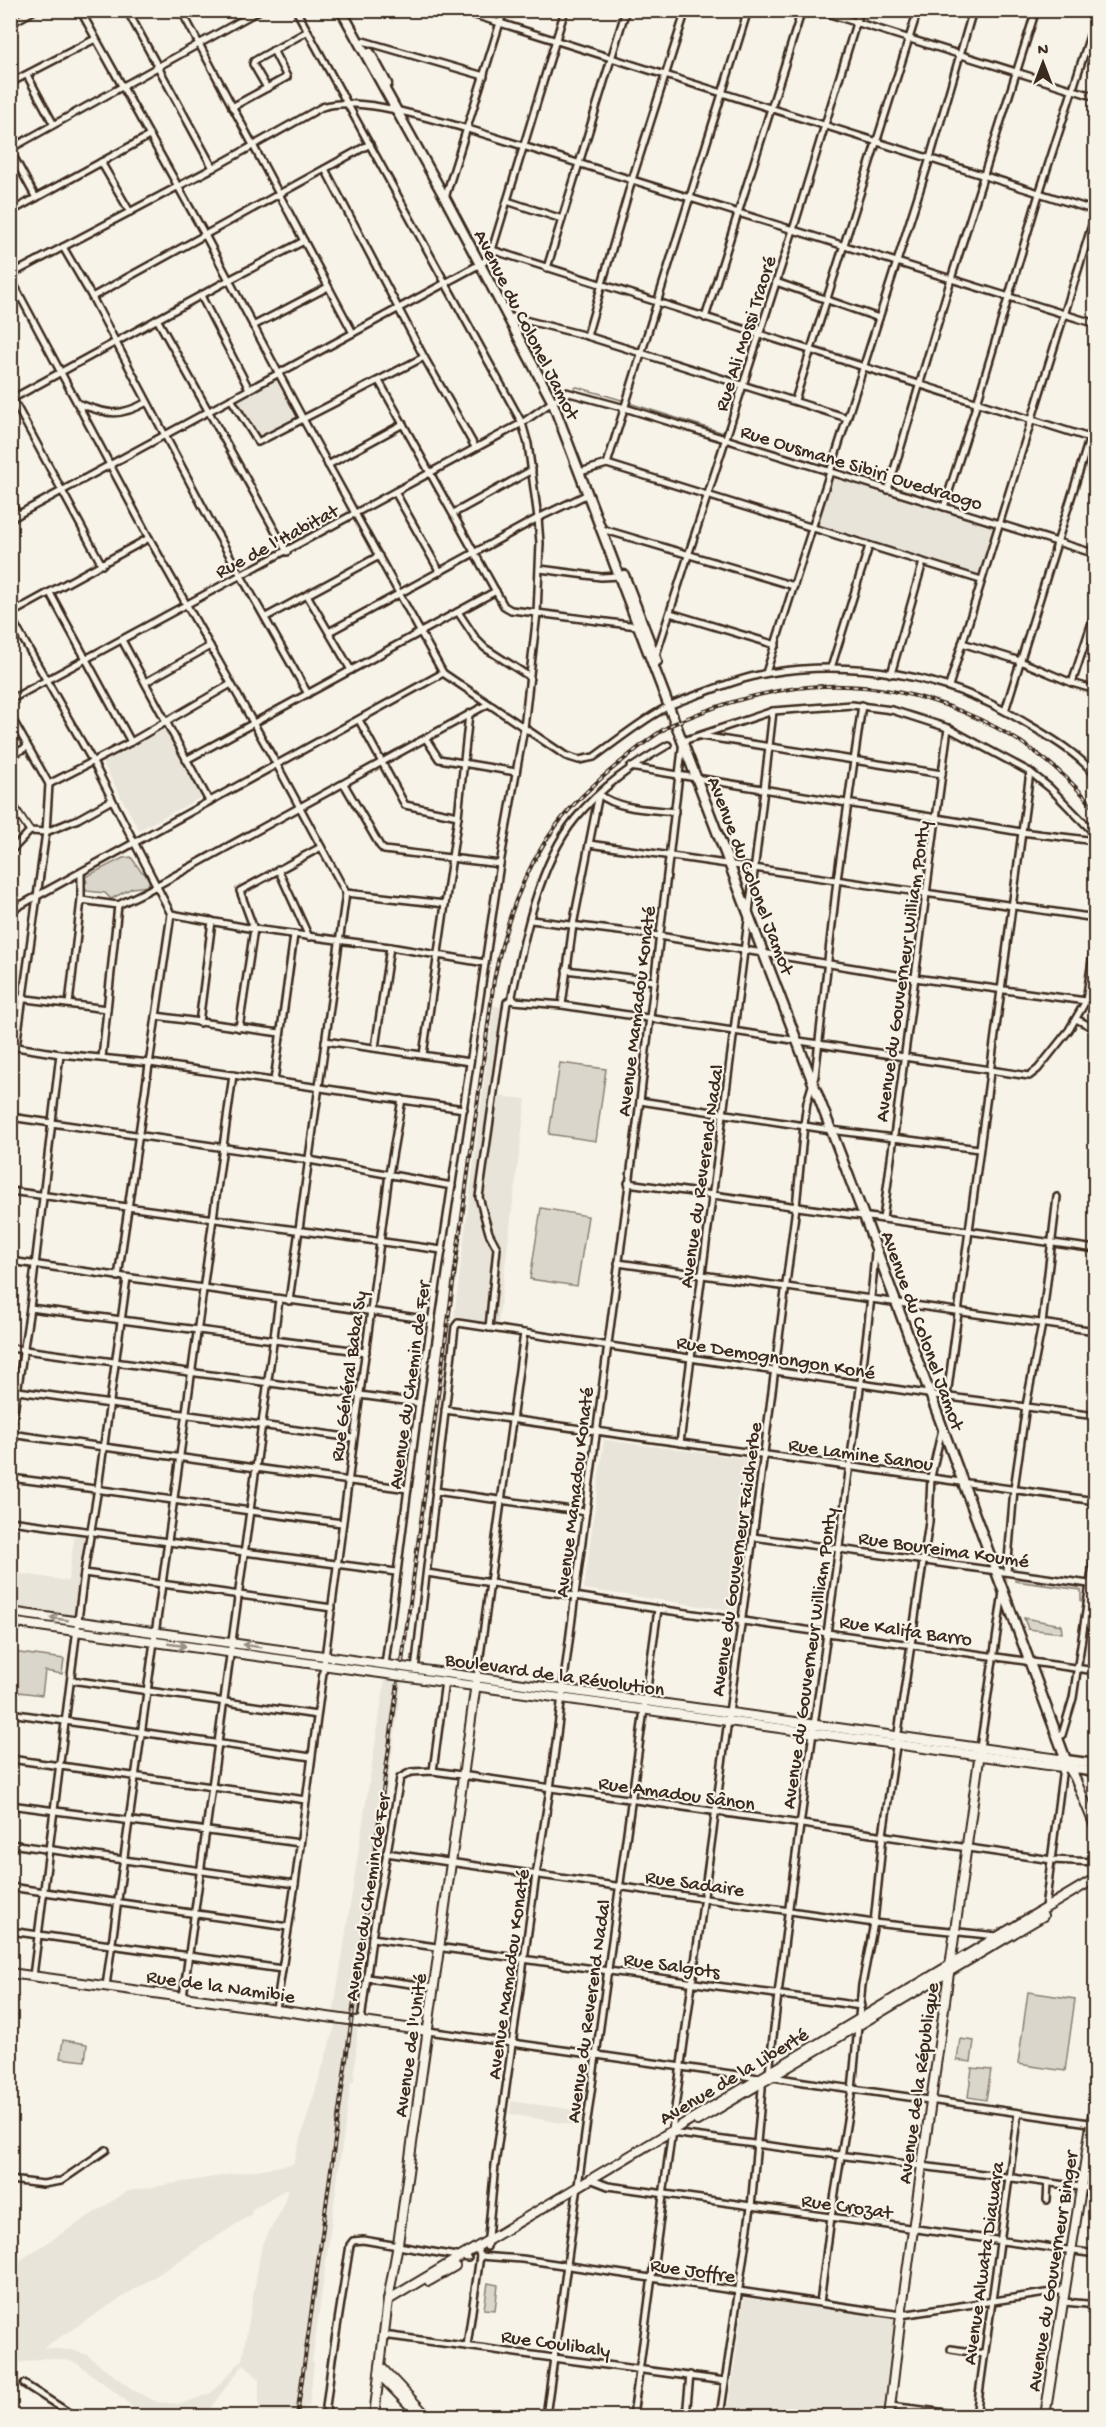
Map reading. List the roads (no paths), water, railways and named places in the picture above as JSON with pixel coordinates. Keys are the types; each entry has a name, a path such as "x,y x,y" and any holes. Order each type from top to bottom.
{"main road":[{"name":"Avenue du Colonel Jamot","path":"341,10 446,195 554,400"},
{"name":"Avenue du Colonel Jamot","path":"347,10 399,111"},
{"name":"Avenue du Colonel Jamot","path":"482,263 513,316 554,400 583,472 1000,1571 1031,1662 1095,1829"},
{"name":"Avenue du Colonel Jamot","path":"583,472 588,494 604,530"},
{"name":"Avenue du Colonel Jamot","path":"622,576 637,626 654,660"},
{"name":"Avenue du Colonel Jamot","path":"866,1216 875,1248 898,1303"},
{"name":"Boulevard de la Révolution","path":"10,1612 78,1622 231,1653 385,1665 476,1682 980,1751 1095,1772"},
{"name":"Boulevard de la Révolution","path":"10,1622 77,1631 232,1643 445,1681 476,1682"},
{"name":"Avenue de l'Unité","path":"374,2416 383,2335 398,2244 476,1682"},
{"name":"Avenue de la République","path":"889,2416 901,2314 980,1751"},
{"name":"Boulevard de la Révolution","path":"1070,1767 1095,1764"},
{"name":"Avenue de la Liberté","path":"950,1969 999,1936 1095,1878"},
{"name":"Avenue de la Liberté","path":"388,2302 1095,1885"},
{"name":"Rue de la Namibie","path":"10,1973 428,2031"},
{"name":"Avenue du Gouverneur Binger","path":"1045,2416 1093,2124 1095,2094"},
{"path":"380,2370 420,2416"},
{"path":"380,2370 428,2416"}],"street":[{"path":"80,10 443,673 566,756 579,760 589,759 671,705 766,673 831,668 891,674 949,686 983,699 1072,753 1095,776"},
{"path":"127,10 213,168"},
{"path":"191,10 182,13 353,333"},
{"path":"36,198 10,150 53,123 260,10"},
{"path":"297,10 522,423 528,444 538,518 540,569 524,728"},
{"path":"459,10 665,77 825,124 1095,212 949,686"},
{"path":"446,195 504,10"},
{"path":"10,519 482,263 492,250 565,10"},
{"path":"547,268 626,10"},
{"path":"587,336 632,180 686,10"},
{"path":"607,464 748,10"},
{"path":"705,318 802,10"},
{"path":"817,10 1095,96"},
{"name":"Rue Ali Mossi Traoré","path":"654,660 793,230 860,10"},
{"path":"795,400 918,10"},
{"path":"766,673 930,158 973,10"},
{"path":"888,490 951,279 1036,10"},
{"path":"10,24 31,12"},
{"path":"944,507 1095,17"},
{"path":"267,88 253,62 308,31"},
{"path":"10,83 95,39"},
{"path":"363,41 484,76"},
{"path":"232,106 287,77 273,51"},
{"path":"27,75 53,123"},
{"path":"289,1301 346,893 278,765 149,538 10,276 322,107 339,103 399,111 468,129 1095,324"},
{"path":"10,212 149,136"},
{"path":"92,297 370,144"},
{"path":"101,162 130,212"},
{"path":"325,169 424,357 475,447"},
{"path":"507,201 562,219"},
{"path":"102,565 11,398 304,241"},
{"path":"63,247 92,297 214,528 243,575 308,694"},
{"path":"492,250 1092,439"},
{"path":"776,282 879,318"},
{"path":"253,326 328,288"},
{"path":"201,296 249,389"},
{"path":"513,316 587,336 847,418"},
{"path":"157,319 287,552"},
{"path":"231,399 255,442 424,357"},
{"path":"379,381 507,608 537,614 637,626"},
{"name":"Rue Ousmane Sibiri Ouedraogo","path":"554,400 566,392 572,392 1095,554"},
{"name":"Rue de l'Habitat","path":"10,700 522,423 554,400"},
{"path":"77,403 114,414 132,411 147,402"},
{"path":"1005,711 1057,542 1092,439 1095,417"},
{"path":"328,465 403,424"},
{"path":"583,472 607,464 981,580"},
{"path":"454,513 532,470"},
{"path":"395,492 440,572"},
{"path":"329,632 538,518 588,494"},
{"path":"10,501 18,515"},
{"path":"604,530 794,586"},
{"path":"118,1277 171,914 132,843 93,762 10,615 149,538"},
{"path":"831,668 869,546"},
{"path":"266,617 379,556"},
{"path":"891,674 923,562"},
{"path":"540,569 601,577 622,576"},
{"path":"186,760 496,591"},
{"path":"50,593 131,742"},
{"path":"307,595 351,670"},
{"path":"1072,683 1095,610"},
{"path":"458,612 476,639 485,648 530,677"},
{"path":"670,613 776,645"},
{"path":"122,640 209,801"},
{"path":"962,643 1020,661 1095,690"},
{"path":"146,682 210,646"},
{"path":"10,911 443,673"},
{"path":"49,784 131,742 231,684"},
{"path":"81,900 118,905 157,886 488,704"},
{"path":"685,740 773,711 861,705 892,710 948,728 1030,772 1050,788 1095,835"},
{"name":"Avenue du Gouverneur Faidherbe","path":"633,2416 742,1621 796,1207 804,1125 818,1044 861,705"},
{"name":"Avenue du Reverend Nadal","path":"680,1443 722,1112 735,1031 773,711"},
{"path":"423,1055 458,816 469,714"},
{"path":"10,715 49,784 38,896 23,998 13,1046 150,1063 464,1108"},
{"path":"358,720 405,805 458,816"},
{"name":"Avenue du Chemin de Fer","path":"385,1665 418,1403 500,864 524,728"},
{"name":"Avenue du Gouverneur William Ponty","path":"883,1219 948,728"},
{"path":"698,736 942,774"},
{"path":"426,739 437,758 516,771"},
{"name":"Avenue Mamadou Konaté","path":"467,2346 550,1789 685,740"},
{"path":"512,999 524,937 554,854 573,821 630,767 668,745"},
{"path":"10,756 27,747"},
{"path":"630,767 1020,832 1095,841"},
{"path":"947,1396 1020,832 1030,772"},
{"path":"344,784 382,849 500,864"},
{"path":"599,794 614,803 675,812"},
{"path":"562,1005 573,925 599,794"},
{"path":"10,852 30,831 46,832 112,800"},
{"path":"11,804 30,831"},
{"path":"589,844 1095,918"},
{"path":"239,1028 254,929 240,891 321,847"},
{"path":"278,869 309,937"},
{"path":"69,1004 81,900 81,873"},
{"path":"346,893 445,904"},
{"path":"102,1058 118,905"},
{"path":"171,914 254,929 390,947 485,963"},
{"path":"531,920 659,936 915,978 1086,1001"},
{"path":"199,1023 212,921"},
{"path":"489,1328 497,1248 489,1233 480,1197 507,1002 512,999 562,1005 1029,1076 1034,1073 1076,1019 1086,1001 1095,933"},
{"path":"274,1081 294,935"},
{"path":"375,1048 390,947"},
{"path":"566,970 654,981"},
{"path":"10,997 107,1009"},
{"path":"156,1016 280,1034"},
{"path":"1076,1019 1095,1029"},
{"path":"325,1041 470,1062"},
{"path":"60,1053 30,1308 11,1435 408,1489"},
{"path":"106,1986 233,1075"},
{"name":"Rue Général Baba Sy","path":"276,2009 295,1884 389,1174 402,1099"},
{"path":"640,1101 979,1149"},
{"path":"10,1117 309,1160 452,1186"},
{"path":"628,1183 1095,1249"},
{"path":"10,1191 442,1250"},
{"path":"1000,1571 1026,1406 1042,1324 1057,1197"},
{"name":"Avenue du Gouverneur William Ponty","path":"771,2075 777,1994 840,1548 872,1299 875,1248"},
{"path":"10,1262 432,1320"},
{"path":"618,1263 1095,1331"},
{"path":"33,1976 84,1573 117,1362 127,1278"},
{"path":"183,1997 279,1300"},
{"path":"30,1308 273,1342 366,1352"},
{"name":"Rue Demognongon Koné","path":"455,1327 460,1323 932,1395 1095,1416"},
{"name":"Avenue du Chemin de Fer","path":"415,1670 455,1327"},
{"path":"476,1682 524,1333"},
{"path":"10,1348 418,1403"},
{"path":"18,1391 110,1406 353,1438"},
{"name":"Rue Lamine Sanou","path":"445,1410 1095,1501"},
{"path":"820,2303 831,2217 852,2090 862,1985 874,1923 883,1836 909,1644 923,1561 932,1477 942,1423"},
{"path":"10,1478 98,1488 250,1512 342,1523"},
{"path":"435,1491 586,1512"},
{"path":"10,1521 92,1530 336,1566 396,1572"},
{"name":"Rue Boureima Koumé","path":"753,1537 1093,1585"},
{"path":"1060,1737 1073,1698 1076,1668 1093,1585 1095,1545"},
{"path":"84,1573 332,1608"},
{"name":"Rue Kalifa Barro","path":"427,1573 658,1609 1095,1671"},
{"path":"980,1751 1004,1588"},
{"name":"Avenue du Reverend Nadal","path":"546,2416 658,1609"},
{"path":"71,1680 317,1715"},
{"path":"433,1771 445,1681"},
{"path":"10,1713 311,1757"},
{"path":"10,1759 306,1800"},
{"path":"1045,1909 1070,1767"},
{"name":"Rue Amadou Sânon","path":"400,1778 411,1772 433,1771 1052,1860 1095,1862"},
{"name":"Avenue du Chemin de Fer","path":"361,2021 372,1938 400,1778"},
{"path":"10,1805 300,1843"},
{"path":"10,1844 295,1884"},
{"name":"Rue Sadaire","path":"386,1853 874,1923 999,1936"},
{"path":"10,1887 288,1927"},
{"path":"10,1931 282,1969"},
{"name":"Rue Salgots","path":"372,1938 861,2006"},
{"path":"367,1978 434,1987"},
{"path":"428,2031 681,2066 760,2081 758,2144 751,2207 720,2416"},
{"path":"771,2075 852,2090 1093,2124"},
{"name":"Avenue Alwata Diawara","path":"973,2416 992,2301 1018,2113"},
{"path":"672,2133 1095,2189"},
{"path":"10,2180 53,2184 106,2150"},
{"name":"Rue Crozat","path":"592,2181 608,2186 751,2207 1095,2254"},
{"path":"1047,2200 1048,2183"},
{"path":"327,2416 332,2359 350,2245 357,2240 398,2244 465,2256"},
{"name":"Rue Joffre","path":"482,2248 522,2259 901,2314 1066,2290"},
{"path":"1064,2302 1087,2304 1095,2308"},
{"name":"Rue Coulibaly","path":"383,2335 553,2356 725,2381"},
{"path":"951,2349 984,2354"},
{"path":"686,2416 690,2375"},
{"path":"24,2384 65,2414 74,2416"},
{"path":"890,2406 973,2416"}],"waterway":[{"path":"756,330 809,345"},
{"path":"740,381 755,334"},
{"path":"813,346 859,360 862,364"},
{"path":"867,370 869,373 915,387"},
{"path":"629,403 724,433 739,386"},
{"path":"574,388 625,401"},
{"path":"920,389 1087,441"}],"railway":[{"path":"402,1662 494,980 509,919 524,880 544,844 563,818 609,772 672,724 752,696 797,688 839,686 881,689 922,698 962,712 1000,730 1035,752 1068,779 1096,810"},
{"path":"297,2416 398,1682"}]}
